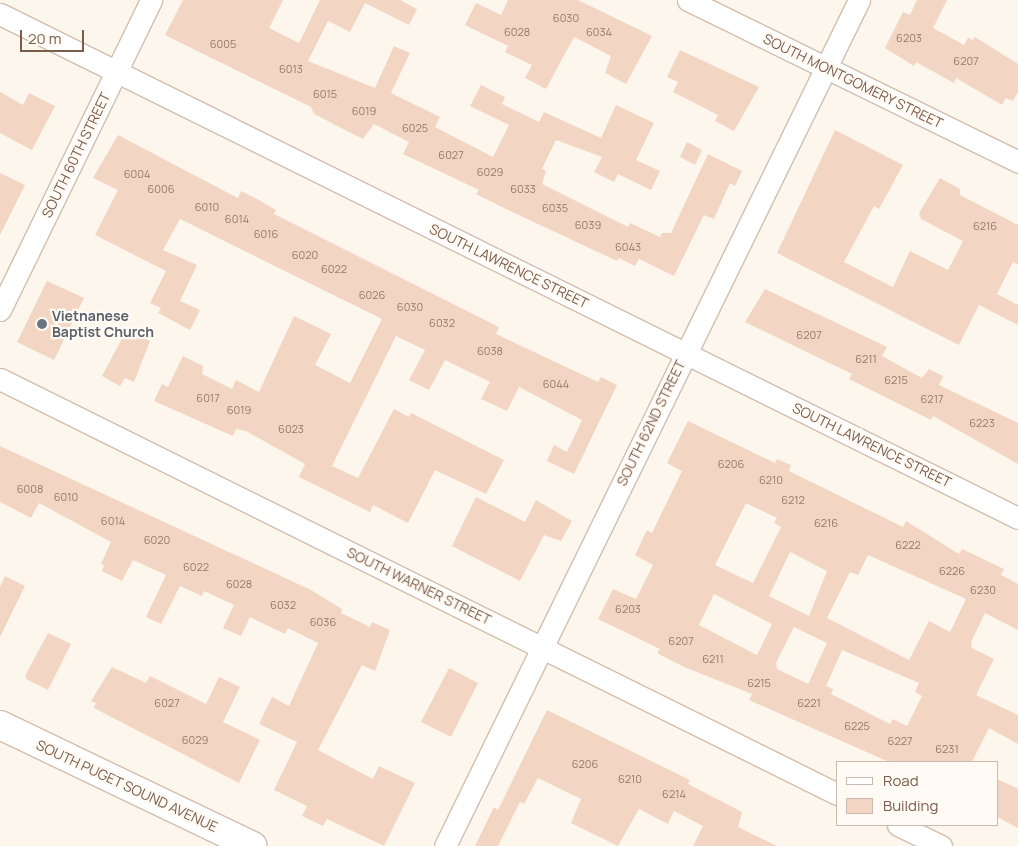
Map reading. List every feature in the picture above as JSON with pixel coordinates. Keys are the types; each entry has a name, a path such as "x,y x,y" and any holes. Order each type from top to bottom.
{"street":[{"name":"SOUTH 60TH STREET","path":"0,310 151,0"},
{"name":"SOUTH MONTGOMERY STREET","path":"688,0 1018,162"},
{"name":"SOUTH 62ND STREET","path":"445,846 859,0"},
{"name":"SOUTH LAWRENCE STREET","path":"0,14 1018,518"},
{"name":"SOUTH WARNER STREET","path":"0,379 542,646 836,793"},
{"name":"SOUTH PUGET SOUND AVENUE","path":"0,725 253,846"},
{"path":"900,826 941,846"}],"building":[{"path":"183,0 283,0 269,28 299,43 320,0 400,0 417,9 409,25 365,3 350,32 328,21 308,61 375,88 394,46 410,53 391,93 440,117 435,127 493,157 509,125 470,106 481,85 505,97 502,104 539,122 544,112 601,138 616,105 654,123 636,160 660,171 651,190 618,174 614,182 594,172 602,157 556,140 542,169 546,171 542,184 628,227 630,223 660,237 662,233 671,233 708,154 742,171 735,186 730,183 714,219 704,215 674,276 639,259 635,266 619,258 617,261 476,194 479,190 403,154 409,142 374,124 363,139 314,114 311,107 165,35"},
{"path":"508,0 578,0 652,36 626,84 605,73 611,56 574,37 546,89 525,78 532,65 505,52 508,46 465,25 476,3 501,15"},
{"path":"917,0 947,0 933,28 964,45 968,38 973,40 975,37 1018,64 1018,92 1013,101 1006,98 1002,105 956,78 954,83 916,62 914,66 885,48 903,12 910,15"},
{"path":"680,50 759,87 734,131 715,121 718,115 673,92 678,82 667,77"},
{"path":"0,92 23,105 29,93 55,106 32,150 0,133"},
{"path":"835,130 903,165 879,209 874,206 844,262 893,287 910,251 948,270 963,241 921,219 919,213 940,178 960,189 960,195 1018,225 1018,265 1013,262 997,294 1018,305 1018,325 979,305 959,345 777,253"},
{"path":"118,135 238,198 241,191 257,199 276,210 274,214 499,327 496,334 598,382 601,377 617,385 574,474 547,461 554,445 567,452 582,420 519,387 507,411 481,399 490,382 445,360 429,390 409,380 425,350 396,336 332,466 358,478 394,409 409,417 411,413 504,460 486,494 435,470 408,523 373,505 370,512 299,477 305,464 246,431 236,429 233,436 154,401 162,384 168,387 183,356 203,366 202,374 232,389 236,380 259,392 294,316 331,334 315,365 350,383 382,319 180,219 163,250 197,265 180,301 200,310 190,330 158,313 161,308 150,303 166,271 95,235 118,190 93,178"},
{"path":"687,142 702,150 695,165 680,157"},
{"path":"0,173 25,185 0,235"},
{"path":"47,281 84,298 54,360 17,342"},
{"path":"765,289 887,347 882,356 922,378 929,369 943,376 939,385 1018,423 1018,464 933,416 931,420 849,379 852,374 745,322"},
{"path":"127,329 150,341 134,382 125,378 120,386 102,376"},
{"path":"688,421 775,463 777,459 791,465 789,471 903,527 906,521 959,554 962,549 1004,569 1001,575 1018,584 1018,630 985,613 971,642 972,648 994,659 976,695 1018,715 1018,744 989,728 972,761 887,761 749,700 752,694 684,667 657,653 660,649 598,619 613,589 636,599 653,565 635,555 647,530 652,533 682,471 667,463","holes":["746,503 777,518 774,523 781,527 753,583 715,565","790,552 827,571 809,616 769,596","868,555 966,599 950,632 929,621 909,660 827,618 850,572 858,575","714,594 772,624 757,655 699,625","794,627 827,643 808,684 777,669 776,663","842,650 919,683 915,692 922,696 907,726 893,719 890,724 831,694 833,689 826,686"]},
{"path":"0,446 311,590 342,609 341,613 370,627 372,622 390,630 375,671 362,665 318,750 373,779 379,766 415,783 384,846 327,819 323,826 302,816 307,806 274,790 297,742 259,724 272,697 289,706 318,643 288,628 285,634 250,617 241,636 223,628 234,605 204,591 202,596 180,586 161,624 146,617 166,575 133,560 122,581 102,571 104,565 101,564 111,542 39,503 31,518 0,502"},
{"path":"476,497 525,522 536,500 572,521 561,541 544,535 520,581 452,546"},
{"path":"5,576 25,586 0,637 0,587"},
{"path":"48,633 71,644 48,690 26,679 26,674"},
{"path":"112,667 146,683 150,676 206,704 219,677 240,687 223,722 260,740 239,783 94,708 96,703 91,701"},
{"path":"449,668 478,683 451,737 421,722"},
{"path":"547,710 690,780 688,784 742,812 738,827 777,846 693,846 703,826 674,811 668,824 639,809 618,846 571,823 581,799 538,778 524,804 520,802 498,846 475,846 494,807 498,810"},
{"path":"998,779 1018,789 1018,828 998,818"}],"place":[{"name":"Vietnanese Baptist Church","path":"42,324"}]}
